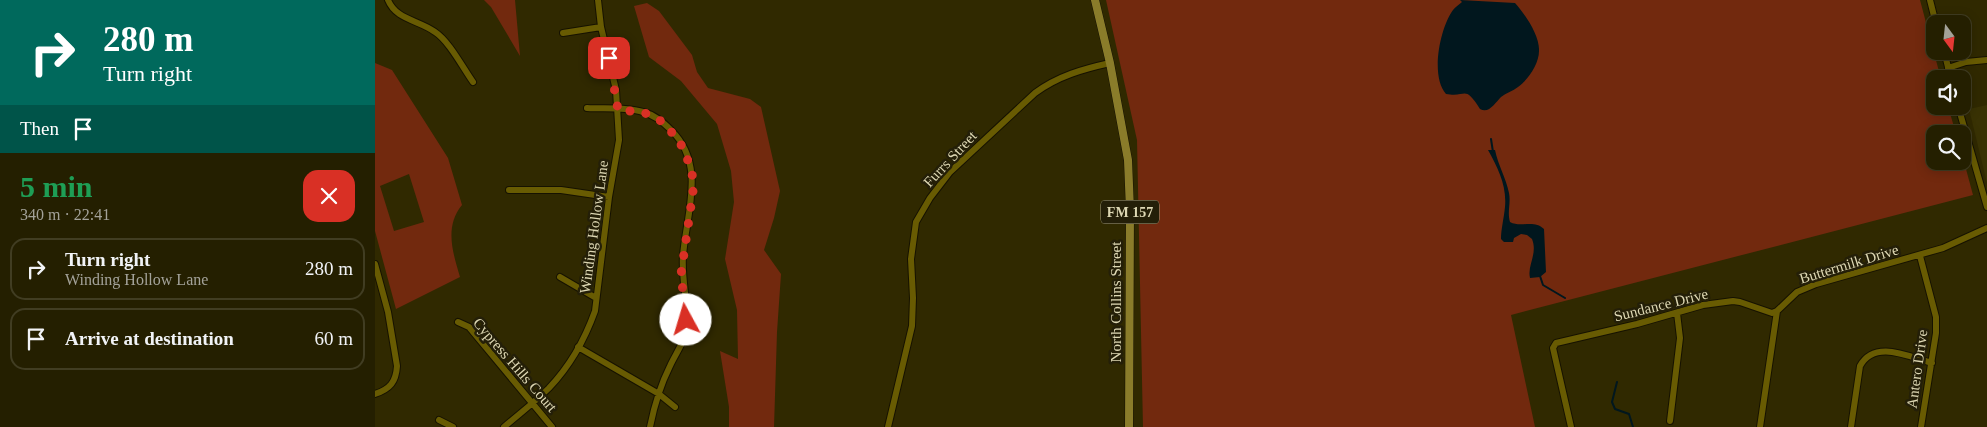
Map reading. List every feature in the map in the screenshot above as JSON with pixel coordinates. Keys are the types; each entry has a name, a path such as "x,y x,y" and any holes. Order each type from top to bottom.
{"main road":[{"name":"North Collins Street","path":"1095,0 1110,63 1128,160 1130,210 1129,427"}],"street":[{"path":"388,0 390,6 400,15 437,33 473,82"},
{"name":"Winding Hollow Lane","path":"505,427 558,378 578,347 595,311 609,197 619,140 618,110 613,74 601,27 598,0"},
{"path":"1930,0 1934,15"},
{"path":"563,34 601,27"},
{"path":"1946,60 1948,68 1966,62 1987,60"},
{"name":"Furrs Street","path":"888,427 912,326 911,259 914,231 924,207 951,172 1035,94 1050,83 1066,75 1110,63"},
{"path":"587,108 643,112 661,121 679,140 692,170 693,192 681,274 686,331 659,394 650,427"},
{"path":"1960,115 1987,208"},
{"path":"509,190 561,190 609,197"},
{"name":"Buttermilk Drive","path":"1777,311 1802,289 1920,256 1987,228"},
{"name":"Antero Drive","path":"1920,256 1936,317 1932,363 1921,427"},
{"path":"375,264 388,312 397,366 397,373 391,386 375,394"},
{"path":"560,277 596,298"},
{"name":"Sundance Drive","path":"1571,427 1553,348 1556,343 1703,305 1733,301 1753,305 1772,313 1777,311"},
{"path":"1760,427 1777,311"},
{"path":"1670,421 1679,347 1677,312"},
{"name":"Cypress Hills Court","path":"458,322 469,327 553,427"},
{"path":"578,347 659,394 675,407"},
{"path":"1851,427 1860,366 1863,359 1872,353 1884,350 1932,363"},
{"path":"439,420 453,427"}],"shaded area":[{"path":"484,0 515,0 520,56 491,7"},
{"path":"1106,0 1920,0 1926,23 1926,60 1936,60 1939,70 1926,70 1926,115 1951,115 1953,125 1926,125 1926,170 1966,170 1973,195 1511,315 1535,427 1143,427 1137,140"},
{"path":"647,3 659,11 692,55 697,72 708,88 750,99 761,107 780,191 764,250 781,274 774,427 729,427 729,407 720,351 738,359 737,310 725,259 734,202 731,171 717,124 681,81 649,57 634,6"},
{"path":"375,63 392,70 448,158 462,205 456,213 452,231 453,249 460,277 396,309 375,231","holes":["409,174 424,222 394,231 380,186"]},
{"path":"1987,105 1987,183 1970,115 1971,109"}],"water":[{"path":"1460,0 1515,3 1531,26 1539,45 1539,56 1529,76 1518,87 1501,97 1492,107 1486,110 1480,109 1468,94 1446,94 1441,86 1438,64 1441,40 1448,18 1462,2"},
{"path":"1488,150 1495,150 1508,187 1510,222 1514,224 1532,224 1544,229 1546,272 1540,277 1530,278 1529,273 1534,250 1532,239 1527,235 1521,234 1514,238 1513,242 1504,242 1501,239 1505,192 1498,170"}],"waterway":[{"path":"1491,139 1493,152"},
{"path":"1540,276 1543,285 1565,298"},
{"path":"1617,382 1612,402 1615,409 1629,414 1633,427"}],"route":[{"path":"609,58 618,110 636,110 653,115 661,121 679,140 692,170 693,192 681,274 686,320"}]}
